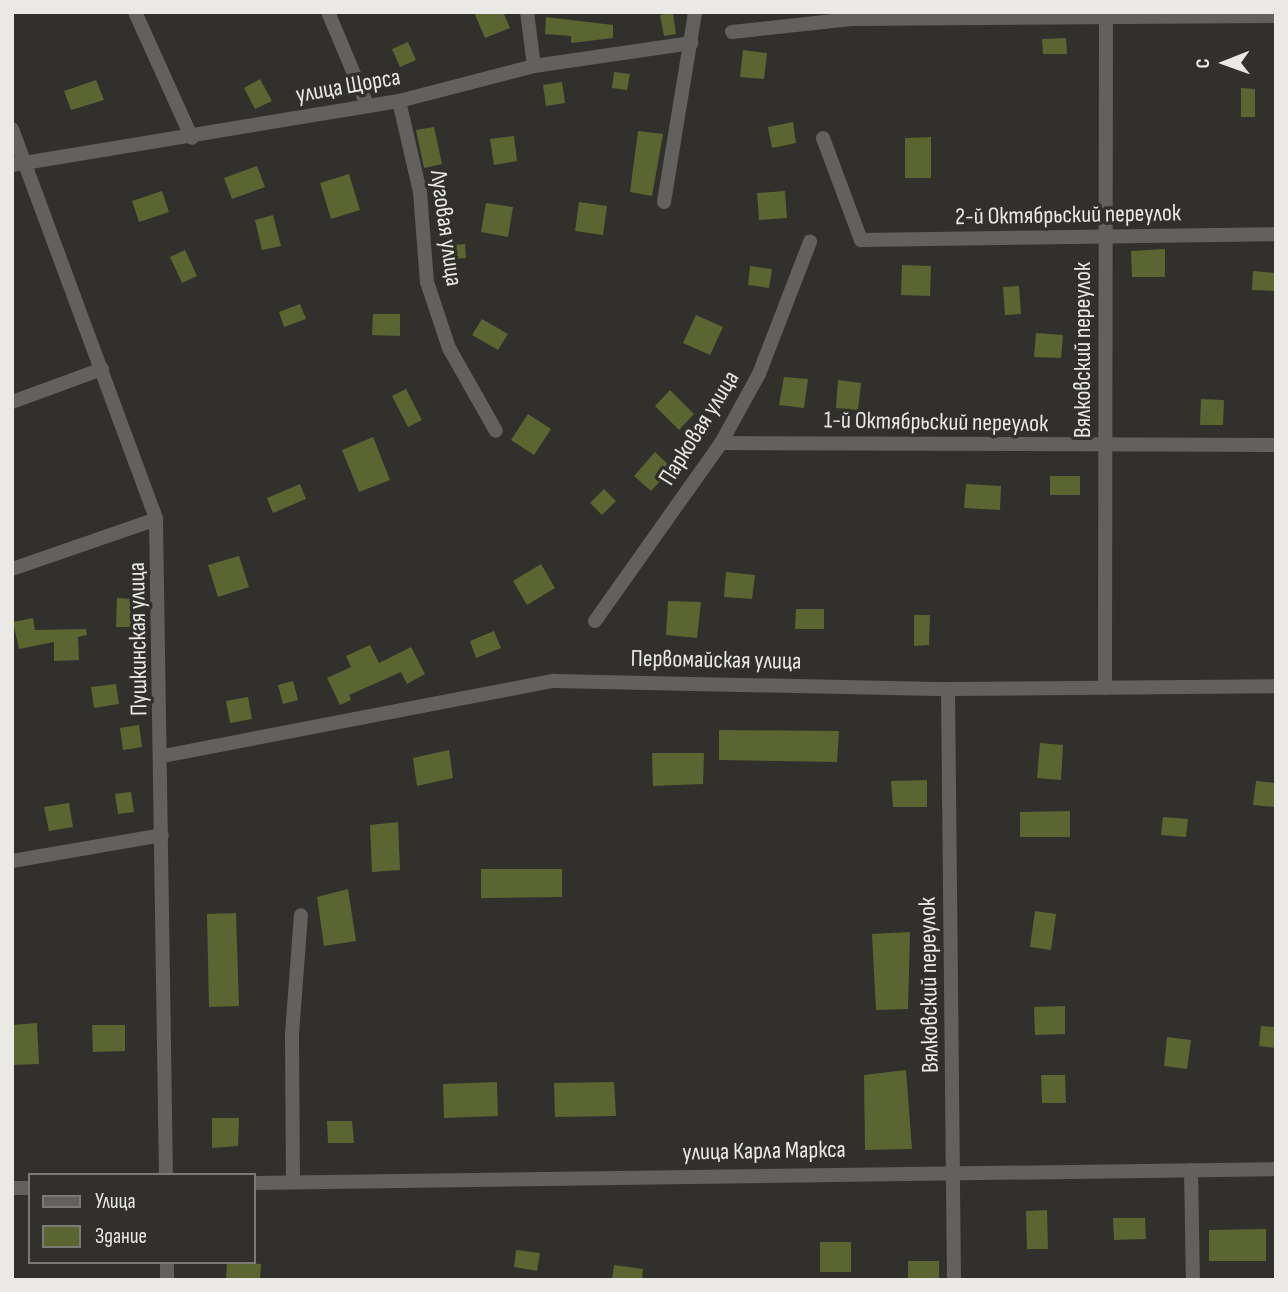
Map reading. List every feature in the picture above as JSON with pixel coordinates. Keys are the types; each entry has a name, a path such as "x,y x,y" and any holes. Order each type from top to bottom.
{"street":[{"path":"135,12 192,138"},
{"path":"328,12 368,105"},
{"path":"527,12 534,65"},
{"path":"664,202 695,12"},
{"path":"732,32 852,15 1276,16"},
{"name":"Вялковский переулок","path":"1105,688 1106,15"},
{"name":"улица Щорса","path":"19,166 400,101 534,65 691,43"},
{"name":"Луговая улица","path":"400,101 420,191 427,282 449,348 496,431"},
{"name":"Пушкинская улица","path":"12,129 19,166 102,369 156,519 163,756 166,1173"},
{"name":"2-й Октябрьский переулок","path":"823,138 861,240 1276,234"},
{"name":"Парковая улица","path":"596,621 721,443 759,374 810,242"},
{"path":"12,402 102,369"},
{"name":"1-й Октябрьский переулок","path":"721,443 1276,446"},
{"path":"12,569 156,519"},
{"name":"Первомайская улица","path":"163,756 554,681 948,689 1276,686"},
{"name":"Вялковский переулок","path":"948,689 954,1280"},
{"path":"12,861 162,835"},
{"path":"293,1182 292,1034 300,915"},
{"name":"улица Карла Маркса","path":"256,1182 954,1171 1276,1169"},
{"path":"1191,1170 1193,1280"}],"building":[{"path":"474,12 503,12 510,28 485,38"},
{"path":"673,13 676,34 664,36 660,15"},
{"path":"546,17 613,25 613,38 571,43 571,36 545,34"},
{"path":"1066,38 1067,54 1043,54 1042,39"},
{"path":"408,42 416,60 400,67 392,49"},
{"path":"743,50 767,53 764,79 740,77"},
{"path":"614,72 630,74 627,90 612,88"},
{"path":"260,79 272,101 255,109 244,88"},
{"path":"96,80 104,100 71,110 64,91"},
{"path":"562,82 565,103 546,106 543,85"},
{"path":"1241,88 1255,89 1255,117 1241,117"},
{"path":"793,122 796,143 772,148 768,127"},
{"path":"434,127 442,164 424,168 416,130"},
{"path":"638,131 663,134 652,196 630,192"},
{"path":"514,136 517,161 494,165 490,139"},
{"path":"931,137 931,178 905,178 905,138"},
{"path":"257,166 265,187 232,199 224,178"},
{"path":"349,174 360,210 331,219 320,183"},
{"path":"162,191 169,212 139,222 132,201"},
{"path":"785,191 787,218 759,220 757,193"},
{"path":"579,202 607,206 603,235 575,231"},
{"path":"486,203 513,207 508,237 481,232"},
{"path":"273,215 281,246 262,250 255,220"},
{"path":"465,244 466,258 441,260 439,246"},
{"path":"1165,249 1165,277 1132,277 1131,251"},
{"path":"185,250 197,276 182,283 170,257"},
{"path":"902,265 931,266 930,296 901,295"},
{"path":"750,266 772,269 769,288 748,285"},
{"path":"1253,271 1276,273 1276,291 1252,290"},
{"path":"1019,286 1021,314 1005,315 1003,287"},
{"path":"300,304 306,319 284,327 279,312"},
{"path":"373,314 400,314 400,336 372,335"},
{"path":"696,315 723,327 710,355 683,343"},
{"path":"482,319 508,334 498,350 472,335"},
{"path":"1036,333 1063,335 1061,358 1034,357"},
{"path":"784,377 808,379 804,408 779,405"},
{"path":"838,380 861,383 858,410 836,408"},
{"path":"406,389 422,420 408,427 392,396"},
{"path":"670,390 694,414 679,430 655,406"},
{"path":"1201,399 1224,400 1223,425 1200,425"},
{"path":"528,414 551,429 534,455 511,440"},
{"path":"373,437 390,480 359,492 342,450"},
{"path":"655,452 672,468 651,491 634,476"},
{"path":"1050,476 1080,476 1080,495 1050,495"},
{"path":"300,484 306,499 273,513 267,498"},
{"path":"966,484 1001,486 1000,510 964,508"},
{"path":"604,489 616,501 602,515 590,503"},
{"path":"239,556 249,587 218,597 208,565"},
{"path":"541,564 555,588 527,605 513,581"},
{"path":"726,572 755,575 752,599 724,597"},
{"path":"117,598 136,599 135,627 116,627"},
{"path":"668,601 701,602 697,638 666,635"},
{"path":"796,609 824,609 824,629 795,629"},
{"path":"914,615 930,615 929,645 914,646"},
{"path":"33,618 35,630 86,629 87,635 78,637 79,660 54,661 54,642 19,649 13,622"},
{"path":"494,631 501,648 476,658 470,641"},
{"path":"370,645 379,663 411,647 425,674 407,684 401,672 349,695 351,700 340,705 327,678 351,667 346,656"},
{"path":"293,681 298,700 283,704 278,685"},
{"path":"116,684 119,704 94,708 91,687"},
{"path":"248,697 252,719 230,723 226,701"},
{"path":"139,725 142,747 123,750 120,728"},
{"path":"719,730 839,731 837,762 719,760"},
{"path":"1040,743 1063,745 1061,780 1037,778"},
{"path":"449,750 453,778 417,786 413,758"},
{"path":"652,753 704,753 703,784 653,786"},
{"path":"927,780 927,807 893,807 891,781"},
{"path":"1256,781 1276,783 1276,807 1253,805"},
{"path":"131,792 134,812 118,814 115,794"},
{"path":"69,803 73,827 49,831 44,807"},
{"path":"1070,811 1070,837 1020,837 1020,812"},
{"path":"1163,817 1188,819 1186,837 1161,835"},
{"path":"398,822 400,870 372,872 370,825"},
{"path":"481,869 562,869 562,897 481,898"},
{"path":"348,889 356,941 324,946 317,897"},
{"path":"1035,911 1056,914 1051,950 1030,947"},
{"path":"236,913 239,1006 209,1007 207,914"},
{"path":"910,932 908,1009 876,1010 872,934"},
{"path":"1065,1006 1065,1034 1035,1035 1034,1007"},
{"path":"37,1023 39,1064 12,1065 12,1025"},
{"path":"92,1025 125,1025 125,1051 93,1052"},
{"path":"1261,1026 1276,1027 1276,1048 1259,1046"},
{"path":"1167,1037 1191,1040 1187,1069 1164,1066"},
{"path":"906,1070 912,1149 865,1150 864,1075"},
{"path":"1041,1075 1065,1075 1066,1103 1042,1103"},
{"path":"497,1082 498,1116 444,1118 443,1084"},
{"path":"614,1082 616,1116 555,1117 554,1083"},
{"path":"212,1118 239,1118 238,1146 212,1148"},
{"path":"327,1121 352,1121 354,1143 328,1143"},
{"path":"1047,1210 1048,1249 1027,1249 1026,1211"},
{"path":"1113,1218 1145,1218 1146,1239 1114,1240"},
{"path":"1266,1229 1266,1261 1209,1261 1209,1230"},
{"path":"820,1242 851,1242 851,1272 820,1272"},
{"path":"516,1250 540,1253 537,1271 514,1267"},
{"path":"908,1261 939,1261 939,1280 908,1280"},
{"path":"227,1264 261,1264 260,1280 226,1280"},
{"path":"614,1265 643,1269 642,1280 612,1280"}]}
